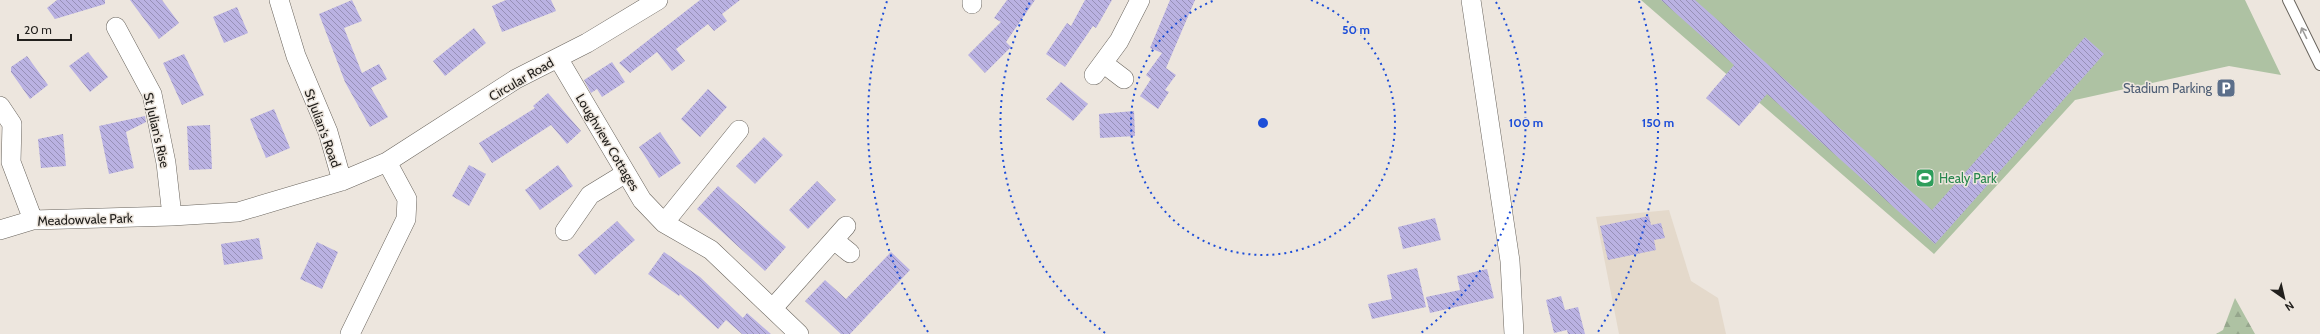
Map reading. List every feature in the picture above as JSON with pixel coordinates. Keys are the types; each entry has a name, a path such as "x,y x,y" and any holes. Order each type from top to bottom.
{"street":[{"name":"St Julian's Road","path":"172,216 238,212 342,181 328,132 296,56 279,0"},
{"name":"Circular Road","path":"342,181 387,162 516,79 587,43 658,0"},
{"path":"1124,79 1098,69 1119,41 1140,0"},
{"path":"1471,0 1510,261 1514,334"},
{"name":"St Julian's Rise","path":"116,28 152,94 166,163 172,216"},
{"name":"Loughview Cottages","path":"558,58 642,200 664,223 711,250 799,334"},
{"path":"0,106 12,124 12,162 33,220"},
{"path":"664,223 740,130"},
{"path":"350,334 406,219 407,199 387,162"},
{"path":"565,231 590,195 626,173"},
{"name":"Meadowvale Park","path":"0,230 33,220 172,216"},
{"path":"772,308 840,233 850,253"}],"lane":[{"path":"2288,0 2320,65"}],"shaded area":[{"path":"1669,210 1691,281 1718,298 1726,334 1619,334 1596,217"}],"green space":[{"name":"Healy Park","path":"1641,0 2245,0 2281,75 2229,66 2075,100 1934,254"},
{"path":"2235,298 2255,334 2216,334 2223,330"}],"building":[{"path":"57,0 105,0 105,4 55,19 47,8"},
{"path":"130,0 162,0 179,23 159,39"},
{"path":"352,0 362,21 344,28 362,73 379,64 387,79 371,88 388,117 370,127 345,82 319,14"},
{"path":"506,0 551,0 556,11 502,32 492,6"},
{"path":"700,0 740,0 722,14 727,21 714,31 708,24 676,49 685,61 672,71 657,52 630,73 619,63"},
{"path":"1007,0 1035,0 1006,42 1011,47 985,73 968,55 1001,22 994,18"},
{"path":"1085,0 1112,0 1096,28 1093,26 1065,67 1046,54 1067,23 1071,26"},
{"path":"1170,0 1195,0 1166,68 1176,75 1165,90 1169,92 1158,109 1140,96 1151,79 1146,75 1162,53 1150,48"},
{"path":"1661,0 1695,0 1932,210 2085,37 2104,54 1935,244 1767,94 1739,126 1706,98 1734,65"},
{"path":"237,7 248,33 224,43 213,17"},
{"path":"474,28 486,43 445,76 433,61"},
{"path":"88,52 108,77 90,92 69,66"},
{"path":"184,54 204,95 182,105 163,63"},
{"path":"27,56 48,85 30,99 11,72 11,67"},
{"path":"612,62 625,82 602,97 597,89 591,93 584,80"},
{"path":"1061,82 1088,104 1073,121 1046,99"},
{"path":"708,89 727,107 700,137 681,119"},
{"path":"548,93 581,131 567,144 551,125 492,163 479,143 535,108 533,106"},
{"path":"274,109 290,148 266,158 250,119"},
{"path":"1134,111 1135,136 1100,138 1099,114"},
{"path":"145,116 146,122 126,132 134,168 109,174 99,126"},
{"path":"210,125 212,169 189,170 187,126"},
{"path":"660,132 681,163 659,178 639,147"},
{"path":"63,134 66,166 41,168 38,139"},
{"path":"764,137 783,155 755,184 736,166"},
{"path":"469,165 486,174 469,206 452,196"},
{"path":"558,165 573,186 540,210 525,190"},
{"path":"817,181 836,200 808,229 789,210"},
{"path":"718,186 786,247 765,271 697,209"},
{"path":"1649,216 1651,225 1661,223 1665,238 1654,240 1656,250 1608,260 1600,226"},
{"path":"1435,218 1441,240 1403,249 1398,227"},
{"path":"617,221 635,240 595,275 578,255"},
{"path":"259,238 263,259 224,265 221,244"},
{"path":"317,242 338,252 322,289 300,279"},
{"path":"664,252 700,277 743,318 747,313 771,334 742,334 726,320 718,329 680,294 679,296 648,274"},
{"path":"891,252 910,270 850,334 841,334 805,301 825,280 846,299"},
{"path":"1417,268 1426,307 1372,319 1368,304 1392,299 1387,275"},
{"path":"1487,269 1494,298 1430,313 1426,297 1460,290 1457,276"},
{"path":"1561,296 1565,310 1578,307 1585,334 1568,334 1567,330 1554,333 1546,300"}],"place":[{"name":"Stadium Parking","path":"2226,88"},
{"name":"Healy Park","path":"1925,178"}]}
